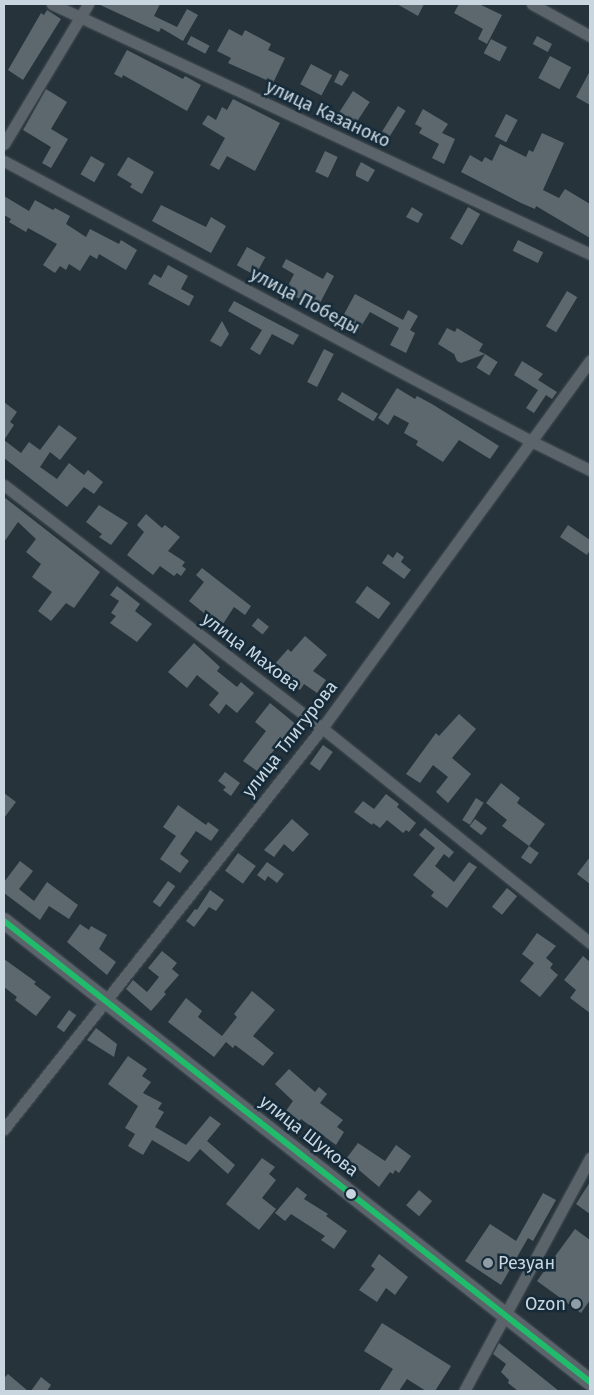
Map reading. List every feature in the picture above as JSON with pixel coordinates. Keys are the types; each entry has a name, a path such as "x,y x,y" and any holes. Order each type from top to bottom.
{"main road":[{"name":"улица Шукова","path":"4,922 590,1382"}],"street":[{"name":"улица Казаноко","path":"52,4 590,254"},
{"path":"4,144 88,4"},
{"path":"532,4 590,36"},
{"name":"улица Победы","path":"4,161 531,441 590,470"},
{"name":"улица Тлигурова","path":"4,1129 322,728 590,360"},
{"name":"улица Махова","path":"4,486 322,728 590,943"},
{"path":"464,1391 590,1158"}],"building":[{"path":"98,4 160,4 154,16 177,27 187,9 198,15 183,41 161,28 159,32"},
{"path":"397,4 424,4 418,16"},
{"path":"459,4 479,4 502,15 487,44 478,39 483,29 454,13"},
{"path":"47,10 61,19 23,80 8,70 41,13 44,15"},
{"path":"229,29 242,36 245,30 271,44 268,50 285,58 273,83 228,63 231,58 217,51"},
{"path":"191,36 210,46 205,54 187,44"},
{"path":"537,36 552,44 548,52 533,44"},
{"path":"491,39 507,47 500,61 484,53"},
{"path":"127,50 183,79 185,76 201,85 187,111 123,75 122,78 114,74"},
{"path":"550,56 571,67 559,89 538,78"},
{"path":"311,64 332,75 321,96 300,84"},
{"path":"340,70 349,75 342,86 334,82"},
{"path":"590,71 590,105 576,97"},
{"path":"46,89 67,102 51,129 68,139 51,168 42,163 51,147 23,130"},
{"path":"353,91 370,102 356,123 339,112"},
{"path":"233,99 280,123 255,171 227,156 219,170 210,165 225,138 202,124 208,115 216,120 222,107 227,110"},
{"path":"398,106 406,111 388,139 381,134"},
{"path":"423,109 448,124 442,133 455,139 444,164 432,158 439,144 419,133 422,128 415,124"},
{"path":"506,114 518,120 506,142 495,136"},
{"path":"542,133 564,143 543,190 559,198 565,189 590,204 590,238 536,206 535,209 521,203 461,172 470,155 482,162 485,157 492,161 500,144 526,157 529,150 533,152"},
{"path":"325,151 338,157 328,178 315,172"},
{"path":"91,156 105,164 94,182 80,174"},
{"path":"128,157 154,172 142,194 130,187 132,184 117,175"},
{"path":"361,162 375,170 368,182 356,176"},
{"path":"4,196 29,211 35,200 53,210 55,208 70,216 66,224 86,237 90,229 119,244 121,240 137,250 126,270 99,254 97,259 90,255 80,271 69,264 66,270 60,266 55,273 43,265 57,244 28,228 26,232 9,222 11,219 4,215"},
{"path":"161,205 206,227 211,217 226,226 211,253 152,221"},
{"path":"412,207 423,214 418,223 406,217"},
{"path":"468,207 480,214 462,245 450,238"},
{"path":"518,240 543,252 538,263 513,251"},
{"path":"247,247 265,257 255,276 237,265"},
{"path":"286,259 323,279 327,272 334,276 318,307 285,292 294,274 282,267"},
{"path":"168,265 188,276 181,289 194,296 189,306 148,284 154,274 161,278"},
{"path":"567,291 577,297 556,332 546,326"},
{"path":"355,294 403,320 408,310 418,316 410,330 415,333 406,353 390,345 399,328 370,312 359,330 349,324 351,320 343,316"},
{"path":"234,301 299,335 293,345 272,334 260,355 250,349 262,330 228,311"},
{"path":"222,321 229,334 221,347 210,341"},
{"path":"447,328 455,332 457,328 483,344 479,351 485,354 461,363 457,361 454,354 438,344"},
{"path":"324,349 334,354 317,387 307,382"},
{"path":"485,354 498,362 489,376 477,368"},
{"path":"522,361 543,374 538,380 557,392 552,399 546,395 534,413 526,408 538,390 514,375"},
{"path":"397,388 415,399 417,396 432,404 499,446 490,459 459,440 443,462 416,445 418,441 404,433 409,423 394,415 388,425 378,418"},
{"path":"342,392 378,414 373,421 337,400"},
{"path":"4,402 17,412 10,422 14,425 4,440"},
{"path":"59,425 77,438 60,460 50,452 40,467 57,479 69,463 84,475 88,470 103,482 94,494 84,487 67,507 4,458 4,440 21,453 29,442 40,450"},
{"path":"4,497 100,572 74,608 66,603 51,621 38,611 52,592 32,577 41,564 26,552 36,539 18,522 4,542"},
{"path":"99,505 128,523 111,545 99,537 102,534 86,522"},
{"path":"146,514 162,528 165,525 180,537 168,551 185,562 182,566 186,569 181,576 177,573 174,576 160,566 153,575 127,555 144,532 137,525"},
{"path":"568,525 590,540 590,550 587,555 560,537"},
{"path":"397,552 404,557 401,562 411,570 404,579 382,563 388,554 393,558"},
{"path":"202,568 251,606 245,615 234,607 221,627 189,601 204,582 196,575"},
{"path":"117,586 140,604 135,611 152,624 137,642 110,623 116,616 111,613 119,601 110,595"},
{"path":"367,586 390,603 379,619 355,602"},
{"path":"258,618 269,627 263,635 252,626"},
{"path":"305,636 327,655 313,671 326,680 317,693 304,684 300,690 273,666 288,649 291,652"},
{"path":"194,643 220,667 217,671 237,687 241,682 254,693 237,713 226,704 219,714 209,705 219,693 197,675 187,688 168,672"},
{"path":"270,703 298,726 291,734 289,732 257,771 243,761 266,731 255,722"},
{"path":"459,714 476,729 452,758 471,774 448,803 436,792 448,777 433,765 420,783 406,774 436,733 439,736"},
{"path":"323,745 333,752 320,771 310,764"},
{"path":"225,772 240,783 231,796 223,790 226,787 218,781"},
{"path":"501,783 520,798 517,803 545,824 529,846 502,826 507,820 486,803"},
{"path":"4,793 16,802 4,818"},
{"path":"386,794 399,804 397,807 416,823 409,832 406,830 403,833 387,820 380,828 373,823 372,825 354,812 363,801 374,809"},
{"path":"476,798 484,803 470,825 462,820"},
{"path":"178,805 206,825 208,822 219,830 211,841 196,831 180,854 189,861 180,873 160,859 176,836 163,827"},
{"path":"292,819 309,834 293,852 284,844 274,857 264,850"},
{"path":"475,819 487,828 482,835 470,826"},
{"path":"425,828 454,852 449,858 444,854 435,866 454,882 469,862 477,867 447,908 431,896 434,892 413,875 435,848 419,835"},
{"path":"529,846 539,853 531,864 521,857"},
{"path":"238,853 256,866 243,884 225,871"},
{"path":"590,857 590,884 577,874"},
{"path":"20,861 33,871 19,889 34,901 47,882 78,905 69,919 49,906 40,920 4,893 4,882"},
{"path":"267,862 284,874 277,883 268,876 265,881 257,875"},
{"path":"168,881 175,886 160,907 153,902"},
{"path":"507,888 517,896 502,915 492,907"},
{"path":"210,890 224,900 216,911 209,907 194,927 186,921 195,909 197,910"},
{"path":"80,924 89,930 91,926 107,935 99,949 116,962 107,975 67,942"},
{"path":"537,933 556,946 546,958 553,964 550,968 558,975 540,997 520,981 534,963 522,954"},
{"path":"162,951 177,963 172,969 179,975 151,1011 126,989 133,980 147,992 159,977 148,968"},
{"path":"583,956 590,962 590,1013 570,998 576,990 564,980"},
{"path":"4,959 36,982 34,984 51,997 36,1016 15,1000 17,997 4,987"},
{"path":"252,991 275,1010 253,1036 274,1053 263,1066 235,1045 233,1048 226,1042 214,1057 168,1022 186,998 202,1011 198,1017 222,1036 237,1017 234,1014"},
{"path":"69,1010 76,1015 64,1032 57,1027"},
{"path":"96,1028 117,1044 114,1057 87,1040"},
{"path":"128,1056 147,1069 142,1076 151,1082 143,1093 162,1103 158,1109 164,1112 155,1127 186,1145 210,1116 221,1124 207,1141 235,1165 228,1174 200,1149 189,1162 152,1140 143,1155 128,1146 135,1134 125,1128 138,1106 108,1084"},
{"path":"289,1069 315,1092 319,1087 327,1094 320,1103 343,1120 337,1127 344,1132 336,1145 301,1119 297,1125 283,1115 293,1101 275,1084"},
{"path":"358,1143 385,1161 396,1145 411,1156 399,1173 395,1170 393,1174 390,1172 379,1187 346,1159"},
{"path":"262,1158 275,1167 269,1174 276,1180 262,1198 276,1209 259,1230 226,1204"},
{"path":"590,1182 590,1214 576,1204"},
{"path":"297,1187 307,1195 304,1199 328,1214 326,1216 347,1231 334,1249 321,1240 325,1236 291,1214 285,1221 275,1213"},
{"path":"419,1190 432,1201 419,1216 406,1205"},
{"path":"543,1193 556,1200 533,1241 528,1238 501,1285 465,1261 490,1224 516,1241"},
{"path":"575,1229 590,1240 590,1300 581,1313 537,1281"},
{"path":"379,1254 408,1277 395,1295 386,1288 377,1302 359,1290 375,1269 371,1266"},
{"path":"382,1323 451,1366 435,1391 426,1391 407,1379 399,1391 379,1391 393,1369 364,1351"},
{"path":"499,1343 559,1391 518,1391 508,1383 509,1380 501,1372 506,1364 493,1354"},
{"path":"8,1374 28,1391 4,1391 4,1378"},
{"path":"41,1377 51,1385 47,1391 31,1391"}],"transit line":[{"path":"4,921 590,1382"}],"place":[{"name":"Резуан","path":"488,1263"},
{"name":"Ozon","path":"576,1304"}]}
